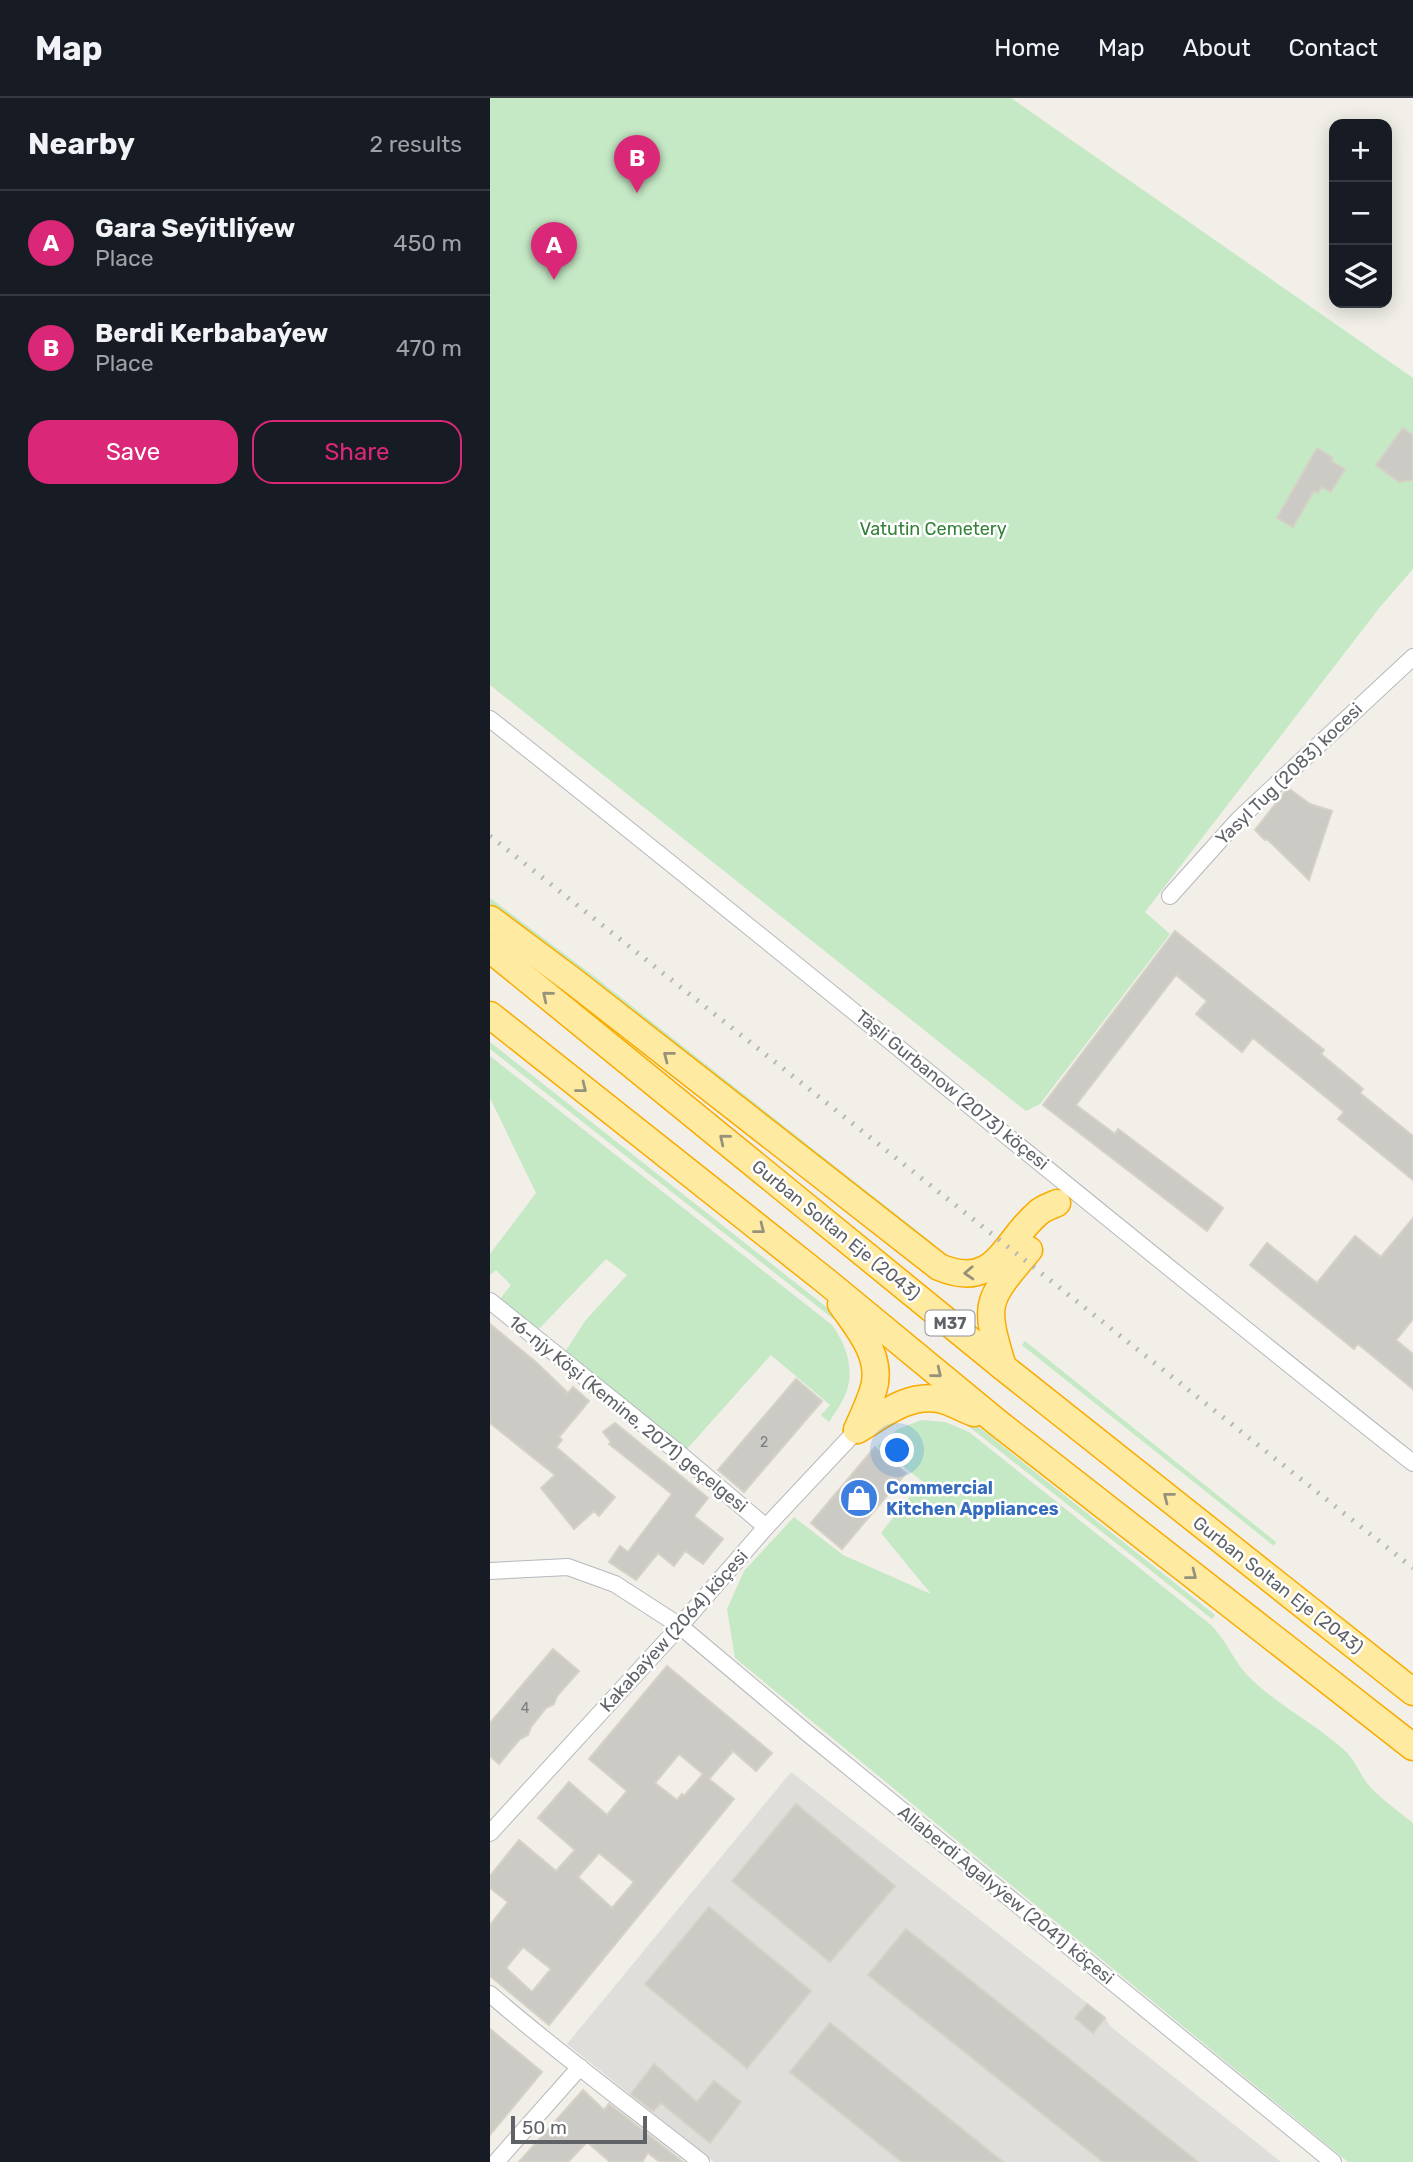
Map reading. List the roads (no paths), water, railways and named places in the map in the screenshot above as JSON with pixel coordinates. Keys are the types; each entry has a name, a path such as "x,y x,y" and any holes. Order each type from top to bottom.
{"highway":[{"path":"490,919 939,1267 953,1273 969,1275 982,1272 996,1261 1038,1212 1064,1194"},
{"name":"Gurban Soltan Eje (2043)","path":"490,949 1003,1367 1413,1692"},
{"name":"M37","path":"490,1016 827,1282 998,1423 1413,1747"},
{"path":"1003,1367 993,1334 990,1308 996,1289 1053,1223 1064,1194"},
{"path":"827,1282 867,1343 876,1363 875,1384 858,1430"},
{"path":"858,1430 901,1404 920,1398 940,1399 998,1423"}],"street":[{"name":"Yasyl Tug (2083) kocesi","path":"1170,896 1239,819 1413,657"},
{"name":"Täşli Gurbanow (2073) köçesi","path":"490,719 654,848 991,1125 1064,1194 1210,1303 1413,1463"},
{"name":"16-njy Köşi (Kemine, 2071) geçelgesi","path":"490,1301 766,1527"},
{"name":"Kakabaýew (2064) köçesi","path":"493,1823 680,1626 766,1527 858,1430"},
{"name":"Allaberdi Agalyýew (2041) köçesi","path":"490,1571 568,1567 615,1584 680,1626 806,1732 1334,2162"},
{"path":"490,1994 551,2047 701,2162"},
{"path":"496,2162 580,2067"}],"railway":[{"path":"490,836 1413,1568"}],"place":[{"name":"Berdi Kerbabaýew","path":"637,193"},
{"name":"Gara Seýitliýew","path":"554,280"},
{"name":"Commercial Kitchen Appliances","path":"859,1498"}],"park label":[{"name":"Vatutin Cemetery","path":"933,529"}]}
